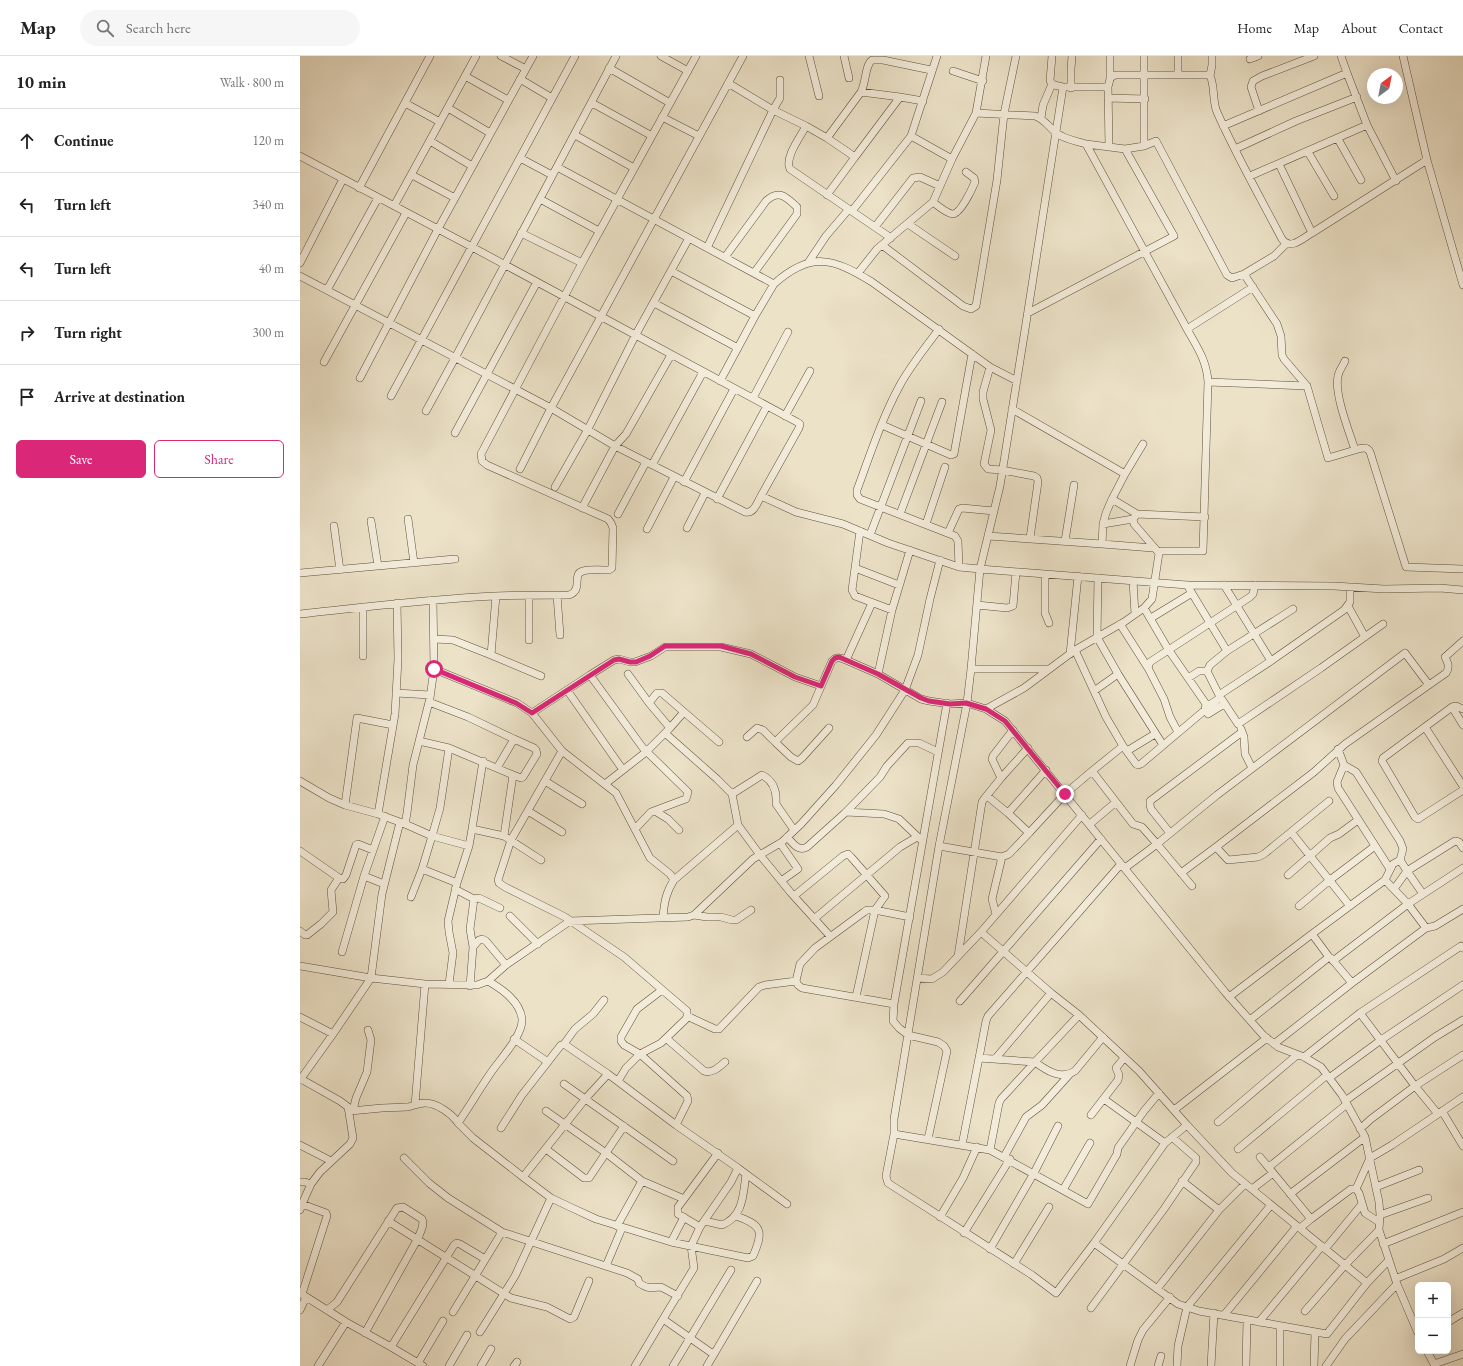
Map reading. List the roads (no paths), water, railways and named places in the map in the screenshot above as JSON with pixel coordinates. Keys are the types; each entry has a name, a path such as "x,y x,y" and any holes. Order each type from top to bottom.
{"street":[{"path":"359,188 430,56"},
{"path":"394,206 476,56"},
{"path":"501,56 526,69"},
{"path":"360,378 438,229 533,56"},
{"path":"391,396 575,56"},
{"path":"426,411 616,56"},
{"path":"661,56 688,70"},
{"path":"300,614 433,600 496,596 568,595 574,594 577,585 577,576 579,573 583,571 609,570 612,568 613,528 608,519 555,497 487,465 482,461 481,454 599,231 696,56"},
{"path":"520,469 600,316 743,56"},
{"path":"809,56 819,96"},
{"path":"844,56 849,78"},
{"path":"808,263 826,236 851,210 911,136 923,101 931,70 937,56"},
{"path":"858,273 872,254 933,202 952,159 976,113 986,56"},
{"path":"882,245 963,306 968,309 974,308 977,302 997,180 1004,114 1016,56"},
{"path":"1041,118 1043,105 1052,84 1050,81 1052,56"},
{"path":"1072,56 1072,88"},
{"path":"1109,147 1108,86 1110,78 1110,56"},
{"path":"1144,56 1144,146"},
{"path":"1178,56 1178,75"},
{"path":"1212,56 1210,76 1212,81 1214,104 1223,126 1286,244"},
{"path":"1250,59 1258,56"},
{"path":"1259,111 1251,87 1253,81 1314,56"},
{"path":"1341,56 1367,125 1396,180"},
{"path":"1403,56 1427,160 1463,285"},
{"path":"827,138 861,92 866,80 868,64 872,60 883,60 931,70"},
{"path":"609,68 670,103"},
{"path":"953,71 983,80"},
{"path":"1223,126 1347,72"},
{"path":"1110,78 1115,75 1210,76"},
{"path":"465,76 508,100"},
{"path":"520,79 552,98"},
{"path":"707,248 780,98 780,80"},
{"path":"728,83 773,110 827,138 855,157"},
{"path":"1052,84 1072,88 1104,88 1108,86"},
{"path":"1063,87 1002,470 980,569 971,669 966,703 917,978 894,1119 894,1134 886,1176 888,1183 1056,1292 1094,1243 1165,1143 1188,1124"},
{"path":"861,92 923,101"},
{"path":"827,195 900,97"},
{"path":"1235,149 1296,121 1357,97"},
{"path":"1108,98 1144,99"},
{"path":"405,103 440,122"},
{"path":"592,103 652,136"},
{"path":"448,108 490,133"},
{"path":"976,113 1035,116 1041,118 1055,133 1068,139 1086,144 1125,149 1144,146 1156,141 1227,275 1232,278 1244,274 1274,256 1286,244 1293,244 1312,233 1427,160"},
{"path":"662,117 699,136"},
{"path":"1250,176 1338,139 1367,125"},
{"path":"806,126 789,158 789,166 794,173 892,238"},
{"path":"575,135 634,168"},
{"path":"911,136 952,159"},
{"path":"1338,139 1361,180"},
{"path":"430,141 472,166"},
{"path":"988,536 1102,544 1156,551 1203,551 1208,382 1207,366 1086,144"},
{"path":"1028,313 1174,236 1125,149"},
{"path":"1308,152 1334,196"},
{"path":"300,156 753,398 797,422 800,424 800,428 752,511 749,513 745,512 615,446 587,431 551,408 300,276"},
{"path":"520,158 552,175"},
{"path":"1279,164 1312,233"},
{"path":"557,167 774,284"},
{"path":"933,202 948,212 954,214 956,213 961,208 975,182 974,178 966,172"},
{"path":"412,175 455,198"},
{"path":"875,227 913,178 920,177 940,186"},
{"path":"300,263 343,179"},
{"path":"725,257 766,201 775,195 782,195 797,208 797,214 754,273"},
{"path":"327,290 378,198"},
{"path":"540,199 599,231"},
{"path":"324,362 406,213"},
{"path":"908,224 955,256"},
{"path":"522,233 582,263"},
{"path":"555,487 587,431 635,336 689,238"},
{"path":"720,381 774,284 792,270 808,263 818,261 828,262 858,273 939,329 990,367 1017,381"},
{"path":"671,271 755,316"},
{"path":"1244,274 1272,315 1280,331 1281,350 1284,359 1304,380 1307,386 1328,458 1365,447 1370,452 1406,567 1463,569"},
{"path":"455,434 537,282"},
{"path":"1187,329 1253,287"},
{"path":"654,303 738,348"},
{"path":"939,329 900,385 882,425 857,490 857,495 860,499 926,524 957,538 959,566"},
{"path":"753,398 788,332"},
{"path":"882,425 926,445 951,455 954,454 972,354"},
{"path":"582,508 615,446 626,434 671,355"},
{"path":"1345,361 1338,375 1338,392 1355,450"},
{"path":"990,367 983,399 990,430 984,464 988,469 1002,470 1034,476 1037,478 1038,482 1030,538"},
{"path":"786,416 810,371"},
{"path":"618,514 703,372"},
{"path":"1208,382 1307,386"},
{"path":"684,482 734,389"},
{"path":"870,535 921,400"},
{"path":"900,514 942,402"},
{"path":"717,499 767,406"},
{"path":"1012,409 1125,474"},
{"path":"1102,544 1103,524 1106,512 1125,474 1143,444"},
{"path":"926,524 944,467"},
{"path":"647,529 674,477"},
{"path":"1065,541 1074,485"},
{"path":"687,528 705,493"},
{"path":"761,496 796,512 843,524 910,550 959,566 980,569 1187,585 1440,588 1463,590"},
{"path":"1112,499 1135,517"},
{"path":"948,533 959,509 994,511"},
{"path":"1103,524 1135,517 1205,517"},
{"path":"986,709 1014,694 1072,652 1120,624 1144,608 1152,599 1156,551 1134,524 1135,517"},
{"path":"408,519 414,563"},
{"path":"371,521 378,566"},
{"path":"334,526 340,570"},
{"path":"860,531 853,593 855,596 892,610"},
{"path":"878,674 892,610 910,550"},
{"path":"300,573 455,559"},
{"path":"300,966 371,978 425,984 478,985 488,981 506,965 570,921 688,917 694,915 753,859 780,843 787,837 836,785 876,734 905,690 918,655 940,560"},
{"path":"855,568 899,585"},
{"path":"977,605 1007,608 1012,606 1016,572"},
{"path":"1045,574 1045,613 1049,623"},
{"path":"1078,576 1072,652 1094,691 1106,717 1125,749 1138,765 1205,710 1271,661 1341,613 1350,602 1350,587"},
{"path":"1098,578 1096,637 1163,745"},
{"path":"1133,580 1135,614"},
{"path":"1187,585 1227,651"},
{"path":"1224,585 1271,661"},
{"path":"1148,668 1150,662 1168,649 1254,594 1255,585"},
{"path":"1151,618 1192,593"},
{"path":"557,595 560,634"},
{"path":"491,655 496,596"},
{"path":"529,596 529,640"},
{"path":"351,1111 340,1101 301,1080 371,978 384,884 402,823 407,813 413,765 430,699 434,669 433,600"},
{"path":"342,952 382,815 394,725 398,659 397,603"},
{"path":"846,660 872,603"},
{"path":"1348,606 1365,636"},
{"path":"363,607 363,656"},
{"path":"1144,608 1168,649 1206,704 1207,710"},
{"path":"1188,678 1199,671 1206,670 1227,651 1255,635 1293,609"},
{"path":"1120,624 1148,668 1164,699 1170,717 1178,732"},
{"path":"1238,724 1383,624"},
{"path":"434,639 453,640 541,676"},
{"path":"1181,873 1314,772 1338,749 1446,673 1449,665 1445,657 1463,642"},
{"path":"532,713 614,660 619,659 636,662 650,656 665,646 721,646 751,654 795,677 821,686"},
{"path":"962,1145 988,1016 1123,866 1157,844 1252,768 1405,653 1430,685"},
{"path":"775,742 812,705 835,658 839,657 878,674 921,698 929,701 949,704 966,703 986,709 1005,721 1229,997 1274,1044 1321,1067 1346,1102 1365,1137 1376,1187 1379,1222 1383,1244 1396,1282 1415,1326"},
{"path":"434,669 516,703 532,713 562,751 616,793 650,858 670,874 674,880"},
{"path":"971,669 1049,669"},
{"path":"1206,670 1221,699 1242,732 1245,754 1252,768"},
{"path":"628,674 667,731 732,794 738,825 781,881 830,936"},
{"path":"1094,691 1118,674"},
{"path":"590,675 646,752 688,792 686,799 648,815 635,829"},
{"path":"567,690 623,770"},
{"path":"649,703 659,692 719,742"},
{"path":"396,693 430,699 534,748 537,754 523,777 520,778 483,761 449,748 419,741"},
{"path":"928,1139 947,1051 944,1046 938,1042 908,1035 893,1021 894,1004 938,752 949,704"},
{"path":"1463,709 1456,706 1452,707 1383,758 1382,761 1415,817 1418,819 1463,790"},
{"path":"1452,707 1463,725"},
{"path":"605,784 646,752 684,712"},
{"path":"345,805 357,718 394,725"},
{"path":"1425,727 1463,786"},
{"path":"747,737 757,728 763,730 791,757 798,761 829,728"},
{"path":"1001,778 992,759 1013,730"},
{"path":"1170,833 1151,809 1150,801 1242,732"},
{"path":"940,846 1002,857 1009,854 1065,794 1092,771 1125,749 1155,734"},
{"path":"497,768 514,739"},
{"path":"787,837 798,848 804,849 846,812 880,777 887,766 908,743 919,742 938,752"},
{"path":"411,897 422,869 440,808 449,748"},
{"path":"958,956 982,802 1028,748"},
{"path":"1229,997 1385,880 1393,864 1400,860 1403,850 1400,841 1356,772 1344,765 1338,749"},
{"path":"562,751 511,840 499,876 499,883 570,921 624,957 684,1007 688,1016 715,1029 719,1029 759,987 796,981"},
{"path":"449,984 453,953 448,921 472,829 483,761"},
{"path":"1344,765 1337,782 1338,788 1390,869"},
{"path":"1008,813 1046,770"},
{"path":"1092,771 1134,824 1142,827 1192,886"},
{"path":"504,836 513,775"},
{"path":"732,794 762,775 766,777 775,789 776,804 794,830"},
{"path":"300,781 345,805 382,815 432,836 468,846"},
{"path":"545,781 582,804"},
{"path":"986,796 1029,832"},
{"path":"1216,847 1228,860 1258,857 1264,854 1329,801"},
{"path":"1090,824 1116,802"},
{"path":"528,811 562,832"},
{"path":"655,811 668,819 679,830"},
{"path":"846,812 884,814 899,819 923,842"},
{"path":"917,978 932,979 943,972 981,932 1082,815"},
{"path":"1288,875 1330,838 1339,834 1358,820"},
{"path":"663,918 664,901 674,880 738,825"},
{"path":"472,829 504,836 541,860"},
{"path":"1291,832 1350,906"},
{"path":"814,919 905,842 917,837"},
{"path":"960,1001 1101,839"},
{"path":"1394,889 1407,871 1455,840 1459,842 1463,848"},
{"path":"780,843 798,868 781,881"},
{"path":"300,851 339,878 343,879 345,878 356,845 358,844 373,850"},
{"path":"1299,906 1375,846"},
{"path":"794,896 843,856 848,854 885,896 875,910 856,997"},
{"path":"996,914 992,899 1002,857"},
{"path":"1400,860 1423,894"},
{"path":"1250,1020 1331,959 1408,904 1463,868"},
{"path":"422,869 456,886 474,899 478,898 500,908"},
{"path":"364,876 384,884"},
{"path":"300,931 304,935 307,935 331,915 333,909 331,890 339,878"},
{"path":"1385,880 1408,904 1426,928"},
{"path":"470,986 473,948 470,929 474,899"},
{"path":"1274,1044 1426,928 1435,926 1463,909"},
{"path":"694,915 721,917 736,920 751,910"},
{"path":"894,1004 802,988 796,981 800,964 815,948 867,910 875,910 910,917"},
{"path":"510,916 538,944"},
{"path":"981,932 1103,1037 1159,1093 1232,1172 1245,1184 1367,1283"},
{"path":"1312,934 1352,983"},
{"path":"473,948 478,940 482,939 486,941 506,965"},
{"path":"1218,1122 1300,1056 1360,1013 1462,946"},
{"path":"458,1123 491,1072 508,1050 520,1028 522,1018 515,1001 501,989 488,981"},
{"path":"415,1105 425,984"},
{"path":"1238,1149 1328,1077 1463,985"},
{"path":"662,990 637,1008 621,1037 621,1041 624,1045 640,1054 687,1096 688,1101 676,1125"},
{"path":"994,1059 1051,993"},
{"path":"501,1128 522,1095 561,1045 564,1044 575,1029 593,1014 604,1000"},
{"path":"1360,1013 1415,1086 1440,1112 1463,1146"},
{"path":"990,1150 1001,1099 1079,1015"},
{"path":"618,1081 626,1068 640,1054 667,1039 688,1016"},
{"path":"300,1018 333,1034"},
{"path":"1252,1189 1346,1102 1435,1037 1463,1020"},
{"path":"300,1310 303,1295 327,1216 326,1213 301,1207 311,1184 320,1172 350,1144 353,1138 351,1111 367,1072 371,1040 368,1030"},
{"path":"964,1233 1007,1158 1026,1117 1042,1105 1069,1075 1075,1071 1103,1037"},
{"path":"1174,1110 1267,1038"},
{"path":"514,1039 548,1062"},
{"path":"667,1039 704,1071 712,1072 725,1062"},
{"path":"564,1044 618,1081 676,1125 718,1153 787,1204"},
{"path":"1360,1129 1415,1086 1463,1055"},
{"path":"979,1058 1035,1062 1052,1073 1069,1075"},
{"path":"1091,1115 1118,1080 1119,1075 1116,1068 1124,1058"},
{"path":"300,1066 306,1072"},
{"path":"523,1177 586,1098 608,1074"},
{"path":"564,1084 586,1098 672,1162"},
{"path":"894,1134 990,1150 1088,1204 1117,1154 1118,1148 1135,1122 1159,1093"},
{"path":"1356,1189 1370,1158 1392,1145 1463,1096"},
{"path":"1104,1100 1165,1143"},
{"path":"351,1111 382,1108 408,1108 426,1103 435,1105 453,1116 473,1138 551,1198 596,1219 619,1227 672,1242 748,1258 753,1256 760,1234 756,1225 736,1216"},
{"path":"546,1111 642,1180 684,1200"},
{"path":"546,1149 587,1179 591,1177 624,1126"},
{"path":"990,1248 1034,1173 1058,1126"},
{"path":"1091,1308 1164,1209 1182,1180 1194,1165 1196,1158 1172,1137"},
{"path":"1290,1194 1365,1137"},
{"path":"1064,1190 1090,1143"},
{"path":"300,1145 331,1161"},
{"path":"940,1218 963,1178 977,1147"},
{"path":"718,1153 677,1210 678,1214 702,1224 722,1225 736,1216 744,1197 746,1174"},
{"path":"1260,1157 1311,1219"},
{"path":"404,1158 429,1183 448,1198 502,1232 627,1273 638,1279 638,1283 642,1285 653,1289 661,1287 678,1296"},
{"path":"635,1366 694,1268 691,1246 702,1224 731,1182 738,1168"},
{"path":"1376,1187 1419,1170"},
{"path":"606,1266 619,1227 642,1180"},
{"path":"1182,1180 1219,1210"},
{"path":"300,1182 311,1184"},
{"path":"1157,1288 1219,1210 1245,1184"},
{"path":"1224,1315 1298,1227 1351,1189 1356,1189"},
{"path":"1356,1189 1359,1193 1365,1213 1379,1222"},
{"path":"480,1332 515,1276 551,1198"},
{"path":"1305,1311 1345,1265 1379,1222 1428,1198"},
{"path":"1259,1322 1362,1204"},
{"path":"1177,1366 1178,1346 1187,1306 1271,1205"},
{"path":"327,1310 337,1302 397,1208 400,1206 403,1207 422,1219 423,1224 417,1240 365,1333"},
{"path":"1014,1264 1049,1207"},
{"path":"1383,1244 1463,1212"},
{"path":"672,1242 684,1217"},
{"path":"388,1221 503,1294 516,1300 547,1307 570,1319 574,1316 590,1281"},
{"path":"453,1312 502,1232"},
{"path":"391,1347 454,1245 457,1243 485,1259"},
{"path":"1094,1243 1178,1304 1214,1314 1327,1334 1367,1283 1388,1261"},
{"path":"1326,1366 1345,1339 1396,1282 1444,1259 1463,1248"},
{"path":"673,1366 731,1270"},
{"path":"707,1366 757,1281"},
{"path":"303,1295 346,1322 421,1365 443,1320"},
{"path":"1130,1366 1138,1340 1143,1330 1170,1297"},
{"path":"1451,1320 1463,1313"},
{"path":"1211,1366 1214,1314"},
{"path":"664,1319 713,1354"},
{"path":"1246,1366 1247,1320"},
{"path":"318,1366 346,1322"},
{"path":"1280,1326 1280,1366"},
{"path":"1314,1366 1315,1332"},
{"path":"449,1366 467,1335"},
{"path":"481,1366 491,1349"},
{"path":"1428,1354 1434,1365 1463,1354"},
{"path":"1158,1366 1161,1356"}]}
